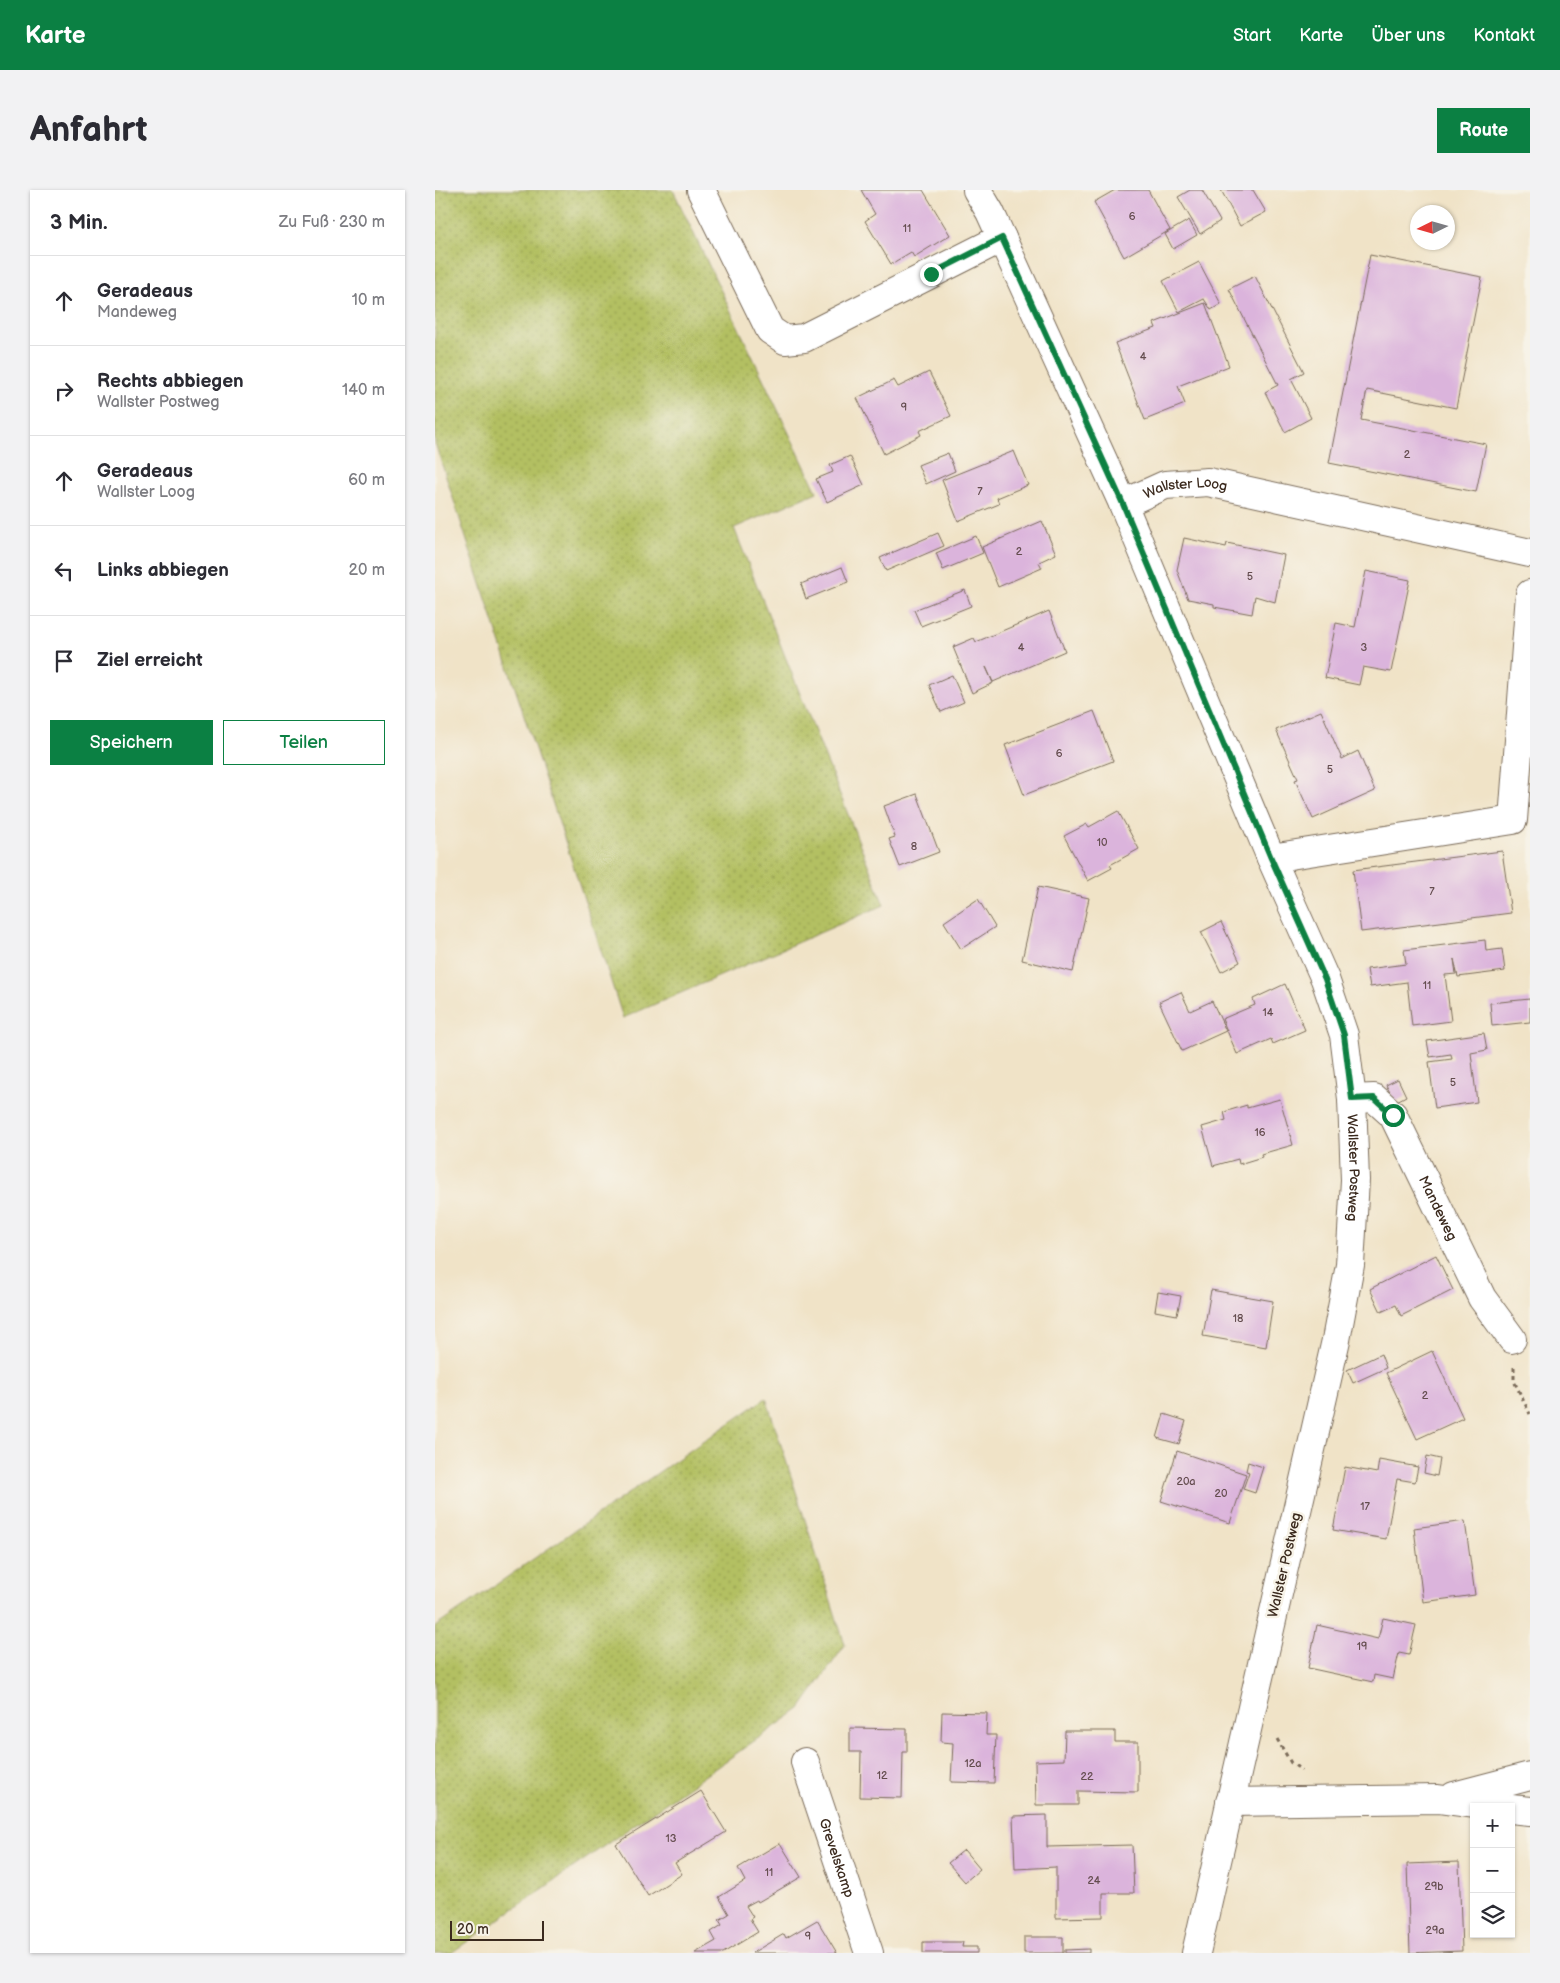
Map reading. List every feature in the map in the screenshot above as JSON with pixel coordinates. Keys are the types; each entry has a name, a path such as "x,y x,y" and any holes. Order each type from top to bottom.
{"street":[{"path":"701,190 771,330 785,340 804,338 1002,238"},
{"path":"977,190 990,212 1123,504"},
{"name":"Wallster Loog","path":"1123,504 1165,485 1208,482 1530,553"},
{"name":"Wallster Postweg","path":"1123,504 1271,858 1325,979 1344,1035 1352,1099 1355,1180 1350,1265 1336,1340 1196,1953"},
{"path":"1271,858 1513,820 1530,594"},
{"name":"Mandeweg","path":"1352,1099 1374,1098 1393,1115 1482,1298 1512,1339"},
{"name":"Grevelskamp","path":"805,1762 869,1953"},
{"path":"1439,1799 1530,1776"},
{"path":"1230,1802 1439,1799 1470,1803"},
{"path":"1515,1809 1530,1811"}],"path":[{"path":"1512,1339 1515,1381 1530,1414"},
{"path":"1273,1733 1291,1763 1305,1772"}],"green space":[{"path":"435,190 673,190 817,492 734,528 884,905 623,1018 435,443"},
{"path":"766,1398 845,1645 800,1709 451,1953 435,1953 435,1627"}],"building":[{"path":"861,190 923,190 950,235 914,257 911,252 891,264 865,221 875,214"},
{"path":"1115,190 1148,190 1170,230 1124,257 1094,202"},
{"path":"1190,190 1202,190 1220,221 1200,234 1178,197"},
{"path":"1221,190 1253,190 1266,212 1240,226"},
{"path":"1189,220 1197,235 1173,249 1165,234"},
{"path":"1370,255 1482,277 1456,408 1367,390 1361,420 1486,444 1476,492 1329,463"},
{"path":"1199,262 1221,304 1211,310 1204,299 1179,312 1163,281"},
{"path":"1255,276 1304,372 1291,379 1311,418 1285,432 1265,392 1278,385 1229,289"},
{"path":"1205,303 1229,366 1178,386 1185,404 1145,420 1115,343 1156,328 1154,323"},
{"path":"929,372 951,416 919,431 921,435 884,454 857,398 894,380 898,387"},
{"path":"1014,451 1028,485 997,498 999,504 958,521 942,480"},
{"path":"948,453 955,471 926,484 918,465"},
{"path":"850,456 864,485 827,502 816,479 833,472 830,465"},
{"path":"1042,521 1056,554 1039,562 1042,568 998,587 982,547"},
{"path":"938,533 944,546 886,571 880,558"},
{"path":"976,536 983,553 943,570 936,553"},
{"path":"1184,538 1226,547 1227,543 1284,555 1275,602 1255,596 1252,614 1214,607 1214,604 1188,599 1177,570"},
{"path":"842,567 848,582 806,599 801,584"},
{"path":"1366,571 1410,580 1391,672 1363,667 1359,685 1325,678 1336,623 1355,627"},
{"path":"965,590 971,606 921,626 914,610"},
{"path":"1049,611 1065,651 993,682 986,667 993,683 972,693 953,647 974,638 976,642"},
{"path":"952,675 964,702 941,712 929,685"},
{"path":"1094,711 1113,761 1024,795 1005,745"},
{"path":"1321,711 1342,759 1358,751 1375,791 1313,819 1295,780 1298,779 1276,730"},
{"path":"917,794 939,852 900,867 889,839 895,837 884,806"},
{"path":"1118,811 1139,849 1110,865 1112,868 1088,881 1064,836 1087,824 1089,827"},
{"path":"1502,851 1511,913 1361,932 1353,870"},
{"path":"1038,887 1089,898 1073,972 1022,960"},
{"path":"978,899 995,927 961,949 944,922"},
{"path":"1221,922 1240,962 1221,972 1201,932"},
{"path":"1485,940 1486,951 1502,949 1505,971 1458,977 1454,959 1456,974 1445,975 1451,1021 1412,1026 1407,982 1370,987 1367,969 1406,964 1404,950"},
{"path":"1285,984 1305,1030 1273,1044 1271,1039 1237,1054 1222,1019 1255,1005 1253,999"},
{"path":"1181,992 1190,1011 1212,1001 1226,1031 1182,1051 1159,1002"},
{"path":"1530,999 1530,1022 1492,1026 1490,1003"},
{"path":"1484,1033 1487,1050 1471,1053 1477,1102 1435,1108 1429,1062 1452,1059 1451,1054 1430,1057 1427,1041"},
{"path":"1398,1079 1406,1096 1395,1102 1386,1085"},
{"path":"1280,1099 1293,1145 1261,1154 1262,1157 1239,1164 1238,1159 1213,1166 1202,1127 1226,1120 1224,1112 1247,1105 1247,1108"},
{"path":"1436,1255 1453,1290 1401,1316 1396,1305 1381,1312 1370,1289"},
{"path":"1211,1290 1273,1301 1266,1347 1203,1336"},
{"path":"1158,1292 1181,1296 1177,1315 1155,1311"},
{"path":"1432,1351 1463,1418 1417,1439 1386,1373"},
{"path":"1381,1354 1386,1368 1353,1383 1347,1370"},
{"path":"1164,1414 1186,1421 1179,1444 1157,1438"},
{"path":"1177,1451 1246,1474 1230,1523 1161,1501"},
{"path":"1427,1456 1440,1459 1437,1476 1424,1473"},
{"path":"1379,1460 1418,1467 1415,1482 1397,1479 1386,1539 1333,1530 1345,1467 1377,1473"},
{"path":"1248,1462 1263,1467 1255,1493 1243,1489 1249,1472 1246,1471"},
{"path":"1465,1521 1475,1595 1423,1602 1414,1528"},
{"path":"1383,1618 1416,1625 1409,1655 1399,1653 1393,1679 1374,1675 1373,1682 1308,1668 1317,1625 1378,1639"},
{"path":"942,1712 987,1713 986,1735 996,1735 994,1783 951,1782 953,1743 941,1742"},
{"path":"850,1728 907,1729 907,1752 903,1752 902,1798 860,1797 861,1752 850,1752"},
{"path":"1065,1731 1115,1731 1115,1742 1138,1742 1138,1792 1078,1791 1078,1805 1036,1805 1035,1761 1064,1760"},
{"path":"701,1791 726,1832 675,1863 682,1874 648,1896 616,1844"},
{"path":"1047,1815 1047,1847 1132,1845 1134,1893 1103,1893 1103,1917 1056,1918 1056,1867 1015,1869 1013,1816"},
{"path":"780,1843 801,1877 758,1902 757,1900 746,1906 753,1917 750,1919 758,1932 723,1953 695,1953 716,1941 711,1932 722,1925 719,1920 729,1914 719,1897 745,1881 738,1868"},
{"path":"964,1850 980,1869 965,1882 948,1863"},
{"path":"1459,1862 1462,1951 1410,1953 1407,1864"},
{"path":"817,1920 837,1953 752,1953 784,1934 786,1938"},
{"path":"1024,1937 1063,1937 1063,1953 1024,1953"},
{"path":"923,1942 963,1942 962,1947 977,1947 977,1953 923,1953"},
{"path":"1089,1949 1089,1953 1065,1953 1065,1950"}],"route":[{"path":"931,274 1002,238 1123,504 1271,858 1325,979 1344,1035 1352,1099 1374,1098 1393,1115"}]}
